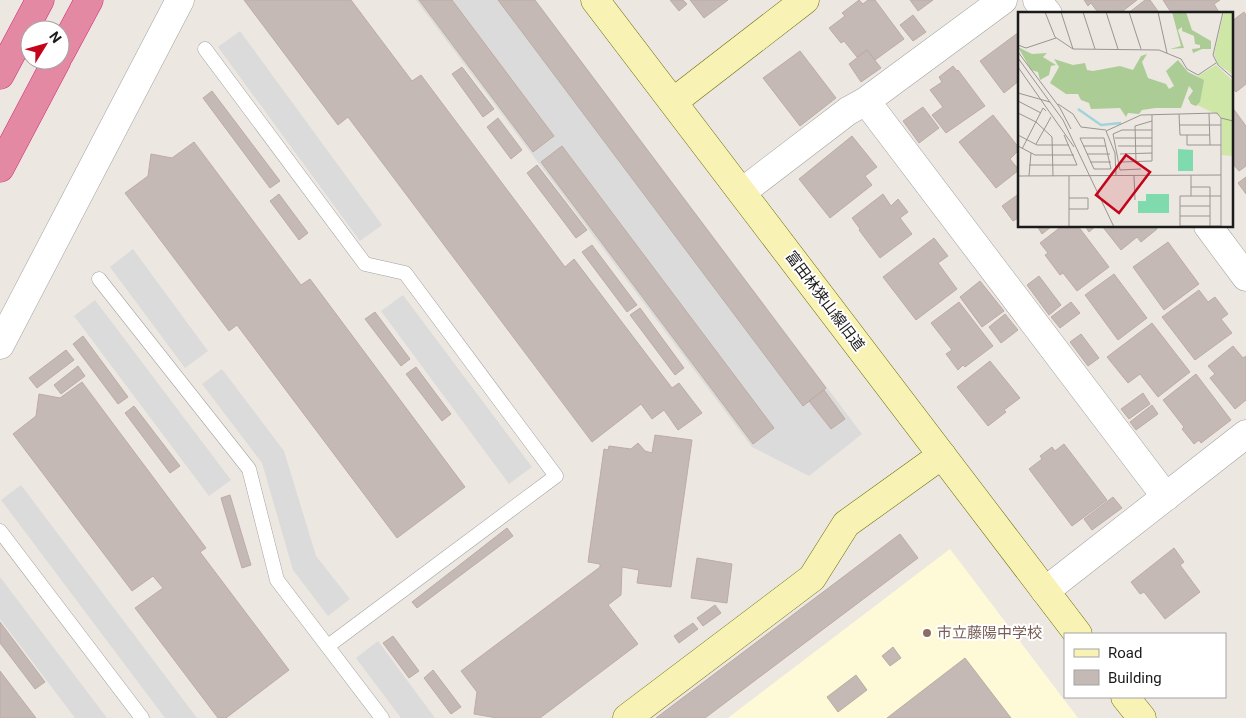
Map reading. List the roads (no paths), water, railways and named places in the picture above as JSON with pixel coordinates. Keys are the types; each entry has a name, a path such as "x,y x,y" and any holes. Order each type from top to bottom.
{"highway":[{"path":"0,75 40,0"},
{"path":"70,35 89,0"},
{"path":"0,168 52,70"}],"street":[{"path":"0,344 180,0"},
{"name":"富田林狭山線旧道","path":"595,0 1077,633"},
{"path":"742,192 848,111 866,101 1003,0"},
{"path":"1037,0 1046,12"},
{"path":"673,102 795,3"},
{"path":"866,101 1166,497"},
{"path":"1209,228 1246,277"},
{"path":"1045,590 1246,434"},
{"path":"627,718 812,578 846,524 942,455"},
{"path":"1127,698 1142,718"}],"lane":[{"path":"205,49 365,264 405,273 556,476 328,646"},
{"path":"99,279 249,469 277,580 382,718"},
{"path":"0,531 142,718"}],"place":[{"name":"市立藤陽中学校","path":"927,633"}]}
